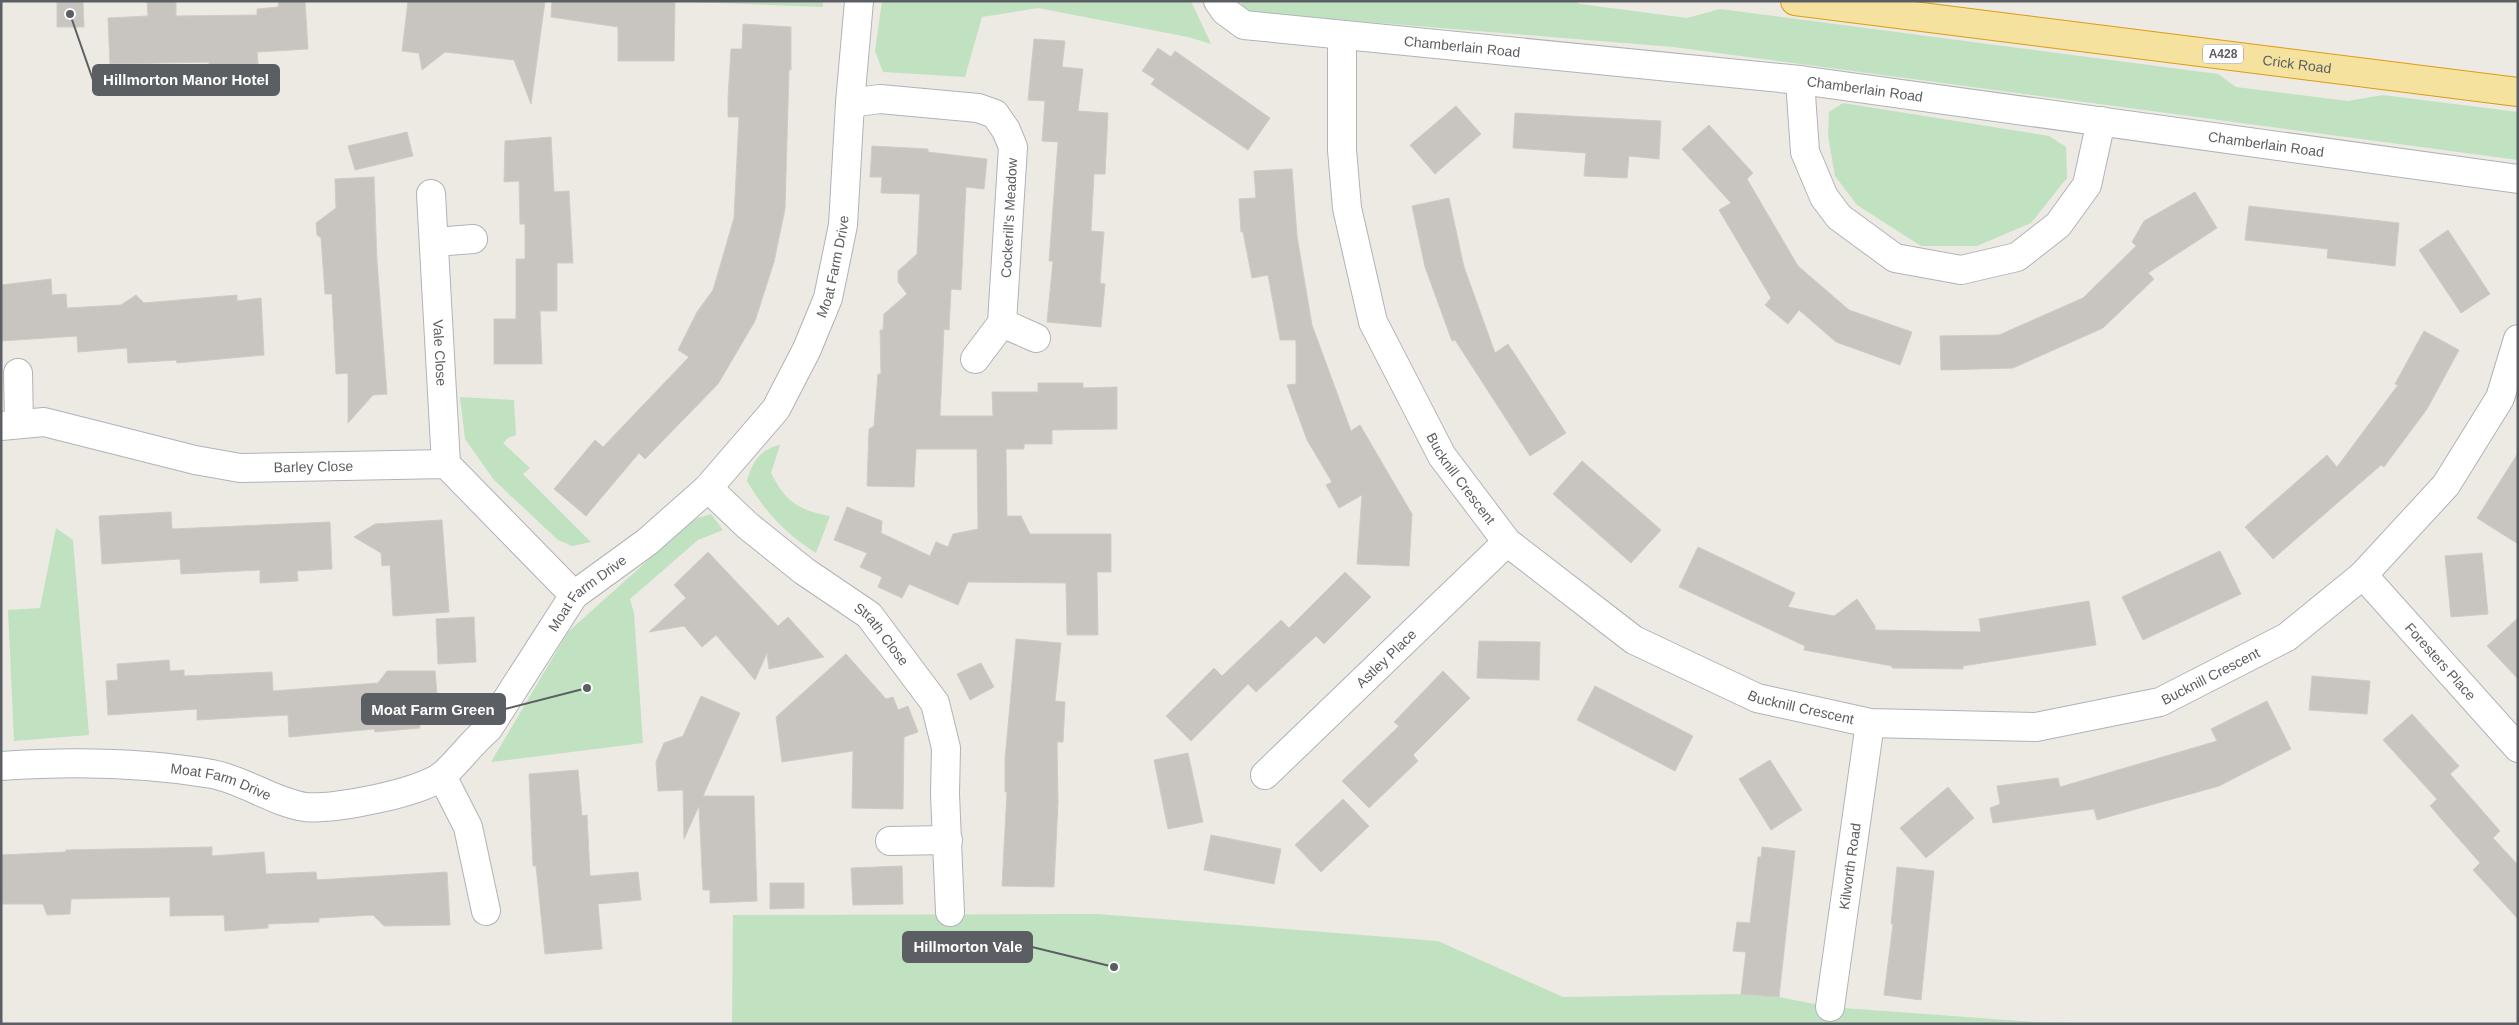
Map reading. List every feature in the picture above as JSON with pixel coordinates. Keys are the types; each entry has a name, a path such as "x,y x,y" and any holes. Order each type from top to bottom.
{"highway":[{"name":"A428","path":"1795,1 1930,10"},
{"name":"Crick Road","path":"1930,10 2020,28 2518,92"}],"street":[{"name":"Moat Farm Drive","path":"1,766 41,763 153,766 215,775 304,807 338,806 396,795 442,776 473,742 488,729 574,595 647,542 708,488 776,409 807,349 828,298 843,225 850,103 859,1"},
{"name":"Chamberlain Road","path":"1218,1 1225,11 1244,25 1800,80 2518,178"},
{"name":"Bucknill Crescent","path":"1342,35 1342,150 1347,208 1373,322 1442,456 1508,542 1634,640 1757,698 1870,723 2036,727 2160,702 2286,637 2362,575 2446,485 2500,398 2518,339"},
{"path":"1800,80 1805,152 1824,197 1840,217 1895,258 1961,270 2017,257 2058,225 2087,185 2101,121"},
{"name":"Cockerill's Meadow","path":"850,103 880,99 978,108 995,114 1006,130 1013,147 1002,323"},
{"name":"Vale Close","path":"431,194 436,242 446,464"},
{"path":"436,242 474,239"},
{"path":"975,359 1002,323 1036,338"},
{"path":"10,425 18,372"},
{"name":"Barley Close","path":"10,425 44,422 194,460 240,468 446,464"},
{"path":"446,464 574,595"},
{"name":"Strath Close","path":"708,488 748,526 804,571 869,615 935,703 946,748 950,912"},
{"name":"Astley Place","path":"1265,775 1508,542"},
{"name":"Foresters Place","path":"2362,575 2518,748"},
{"name":"Kilworth Road","path":"1830,1007 1870,723"},
{"path":"442,776 468,827 486,911"},
{"path":"890,841 948,840"}],"green space":[{"path":"679,1 823,1 823,7 691,2"},
{"path":"882,1 1191,1 1211,44 1188,37 1038,8 982,17 965,77 883,72 875,51"},
{"path":"1240,1 1574,1 1580,4 1687,18 1720,9 2218,74 2236,87 2348,101 2383,95 2518,112 2518,160 1673,47 1246,12"},
{"path":"1843,103 2049,136 2066,147 2067,178 2031,223 1977,246 1921,246 1857,205 1835,176 1828,136 1829,112"},
{"path":"460,397 514,400 516,435 508,438 503,443 530,468 523,474 591,542 572,546 558,540 494,480 465,439"},
{"path":"780,445 771,473 782,491 801,507 830,516 816,553 777,522 761,503 747,481 751,468 758,457 767,450"},
{"path":"711,514 723,530 698,540 630,599 634,613 643,743 491,762 568,632 694,519"},
{"path":"56,528 73,540 89,735 14,741 8,610 40,608"},
{"path":"1098,914 1438,941 1563,997 1741,994 1779,997 1830,1007 2034,1022 2115,1024 732,1024 733,915"}],"building":[{"path":"57,1 83,1 84,27 57,27"},
{"path":"147,1 176,1 176,16 257,15 257,9 278,7 279,1 305,1 308,49 257,52 259,75 209,76 209,62 110,64 108,18 148,16"},
{"path":"408,1 545,1 531,104 514,60 445,52 422,70 419,53 402,51"},
{"path":"552,1 675,1 674,61 618,61 618,27 551,17"},
{"path":"743,24 791,27 785,209 774,262 755,321 718,384 645,459 639,453 586,516 554,489 595,440 603,447 689,357 678,350 697,312 713,290 734,218 739,117 728,117 728,98 731,49 742,49"},
{"path":"1034,39 1065,41 1062,67 1083,69 1078,111 1108,113 1105,174 1094,174 1091,231 1104,232 1100,283 1105,284 1101,327 1047,322 1053,261 1049,261 1058,142 1042,141 1045,101 1028,100"},
{"path":"1158,48 1171,57 1175,51 1270,118 1248,150 1151,84 1155,79 1142,71"},
{"path":"1456,106 1481,134 1435,174 1410,145"},
{"path":"1515,113 1661,121 1659,159 1629,156 1627,178 1584,176 1586,153 1513,148"},
{"path":"1709,125 1753,173 1747,179 1798,266 1849,310 1912,332 1900,365 1836,342 1799,310 1788,324 1765,305 1771,298 1719,210 1731,203 1682,149"},
{"path":"407,132 413,156 355,170 348,146"},
{"path":"551,137 554,192 569,191 573,263 557,263 557,311 540,311 542,364 494,364 494,319 516,319 516,259 525,259 525,224 520,224 519,181 504,182 505,141"},
{"path":"872,146 928,149 928,152 987,159 984,189 966,187 961,290 951,289 949,330 944,329 940,416 993,416 992,392 1038,392 1038,383 1083,383 1083,388 1117,387 1117,429 1052,430 1052,444 1024,444 1024,449 1006,449 1007,516 1021,516 1030,534 1111,534 1111,572 1097,572 1098,635 1067,635 1066,583 968,582 958,605 909,584 902,598 878,587 882,577 860,567 867,553 834,540 847,507 882,521 881,533 930,556 936,542 948,547 953,534 978,529 977,449 916,449 914,487 867,486 869,429 874,426 878,374 881,374 880,330 883,330 884,314 907,294 898,282 898,271 917,254 920,194 881,193 882,177 870,177"},
{"path":"1292,169 1297,236 1312,325 1351,431 1360,425 1412,514 1409,566 1357,564 1362,495 1339,508 1326,485 1332,482 1307,440 1287,385 1296,384 1296,340 1280,340 1268,275 1252,278 1243,232 1241,232 1239,199 1256,198 1254,171"},
{"path":"374,177 377,261 387,394 373,395 348,423 348,373 336,374 332,294 325,294 321,238 317,235 316,223 336,208 335,179"},
{"path":"2195,192 2217,228 2148,273 2154,279 2103,328 2013,368 1941,370 1940,336 1999,335 2083,298 2136,246 2132,242 2144,221"},
{"path":"1449,198 1464,267 1495,353 1508,344 1566,433 1530,456 1455,340 1452,341 1425,267 1412,206"},
{"path":"2249,206 2399,223 2395,266 2327,258 2328,249 2245,240"},
{"path":"2448,230 2490,294 2461,313 2419,250"},
{"path":"51,279 52,295 66,294 67,308 121,305 136,295 144,303 237,295 237,301 261,298 264,355 177,363 176,360 128,363 127,348 78,352 77,336 1,341 1,285"},
{"path":"2424,331 2459,350 2427,409 2384,467 2381,465 2273,559 2245,527 2327,455 2337,467 2398,385 2395,384"},
{"path":"2518,453 2518,544 2477,518"},
{"path":"1582,461 1661,530 1631,563 1553,494"},
{"path":"171,512 172,529 330,522 332,569 297,571 298,581 260,583 260,570 181,574 180,559 102,564 99,516"},
{"path":"442,520 449,612 393,616 390,565 382,566 381,553 354,537 375,524"},
{"path":"1698,547 1795,593 1788,607 1834,616 1857,599 1875,626 1875,630 1981,632 1979,619 2089,601 2096,645 1963,666 1963,669 1892,668 1892,666 1804,650 1805,646 1679,587"},
{"path":"2220,551 2241,594 2143,640 2122,597"},
{"path":"708,552 778,626 788,617 824,657 769,669 767,653 755,680 716,635 702,647 684,626 649,632 686,598 674,585"},
{"path":"2482,553 2488,614 2451,617 2445,556"},
{"path":"1345,572 1371,597 1324,644 1316,636 1256,692 1248,684 1191,741 1166,716 1214,668 1222,676 1281,620 1289,628"},
{"path":"474,617 476,662 438,664 436,619"},
{"path":"2518,618 2518,679 2487,646"},
{"path":"1016,639 1061,643 1055,701 1065,702 1063,742 1057,742 1058,802 1054,887 1002,886 1007,792 1005,792 1005,759"},
{"path":"1479,641 1540,642 1539,680 1477,678"},
{"path":"846,654 886,699 893,697 898,710 908,706 918,732 904,737 903,809 852,808 853,751 782,762 776,717"},
{"path":"169,660 170,671 184,670 184,676 272,672 273,691 378,683 387,671 435,671 439,716 419,718 420,728 375,732 374,729 289,737 288,715 197,720 197,709 108,715 106,681 118,680 117,664"},
{"path":"981,663 994,687 970,700 957,674"},
{"path":"1443,671 1470,698 1413,755 1418,761 1369,808 1342,781 1399,726 1394,722"},
{"path":"2312,676 2370,681 2367,714 2309,710"},
{"path":"1595,686 1693,736 1675,771 1577,720"},
{"path":"701,696 740,713 703,796 754,796 757,901 710,903 710,890 703,890 699,806 684,839 683,790 658,791 656,762 664,743 683,736"},
{"path":"2267,701 2291,749 2219,786 2097,820 2094,809 1993,823 1990,808 2000,804 1997,786 2058,778 2060,787 2217,741 2211,729"},
{"path":"2412,714 2459,766 2450,774 2500,831 2493,838 2518,865 2518,919 2473,870 2480,863 2430,806 2437,799 2383,740"},
{"path":"1188,753 1203,822 1168,829 1154,760"},
{"path":"1770,760 1802,810 1771,830 1739,779"},
{"path":"578,770 582,816 587,815 590,876 638,872 641,900 598,904 602,949 545,954 536,866 533,866 529,774"},
{"path":"1948,787 1974,818 1926,858 1900,828"},
{"path":"1343,799 1369,826 1321,872 1295,845"},
{"path":"1211,835 1281,849 1274,884 1204,870"},
{"path":"212,847 212,856 264,852 266,874 316,872 317,880 447,872 450,925 384,926 373,915 319,918 319,922 268,924 268,928 225,931 224,915 170,916 170,897 71,899 70,914 47,915 43,904 2,904 1,855 65,852 66,850"},
{"path":"1762,847 1795,851 1779,997 1741,994 1746,952 1733,951 1737,922 1750,923 1758,857 1761,857"},
{"path":"902,866 903,904 853,905 851,868"},
{"path":"1897,867 1934,871 1921,1000 1884,995 1893,924 1891,924"},
{"path":"770,883 804,883 804,908 770,909"}],"place":[{"name":"Hillmorton Manor Hotel","path":"70,14"},
{"name":"Moat Farm Green","path":"587,688"},
{"name":"Hillmorton Vale","path":"1114,967"}]}
